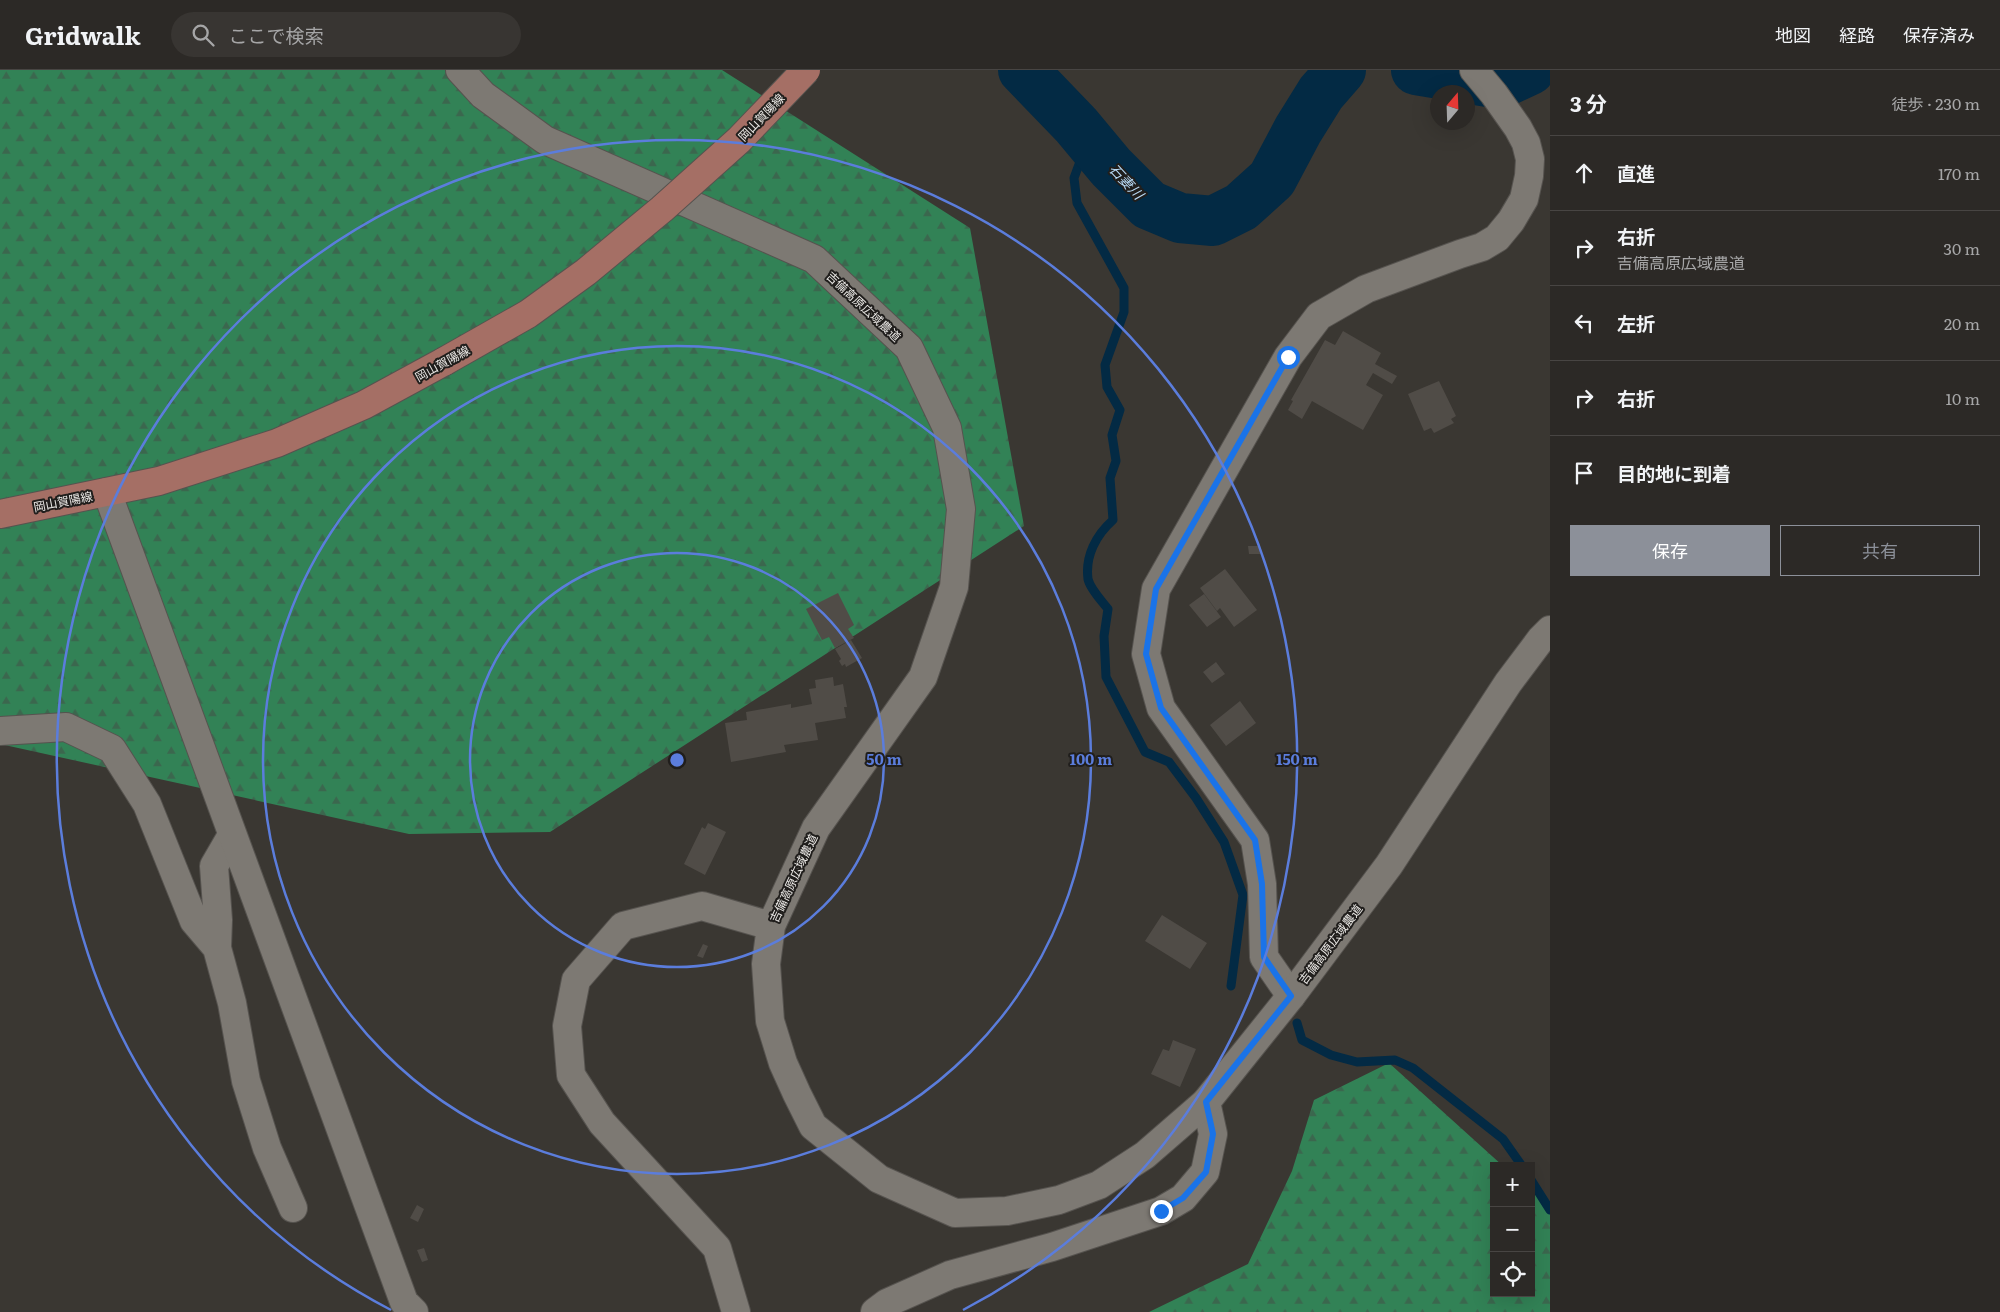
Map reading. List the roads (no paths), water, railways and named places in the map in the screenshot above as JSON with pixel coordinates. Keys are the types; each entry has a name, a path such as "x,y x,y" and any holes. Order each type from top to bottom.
{"main road":[{"name":"岡山賀陽線","path":"0,514 158,481 277,443 364,405 445,361 528,314 586,272 662,209 740,140 806,70"}],"street":[{"name":"吉備高原広域農道","path":"460,70 482,95 545,140 814,259 909,348 946,428 961,509 954,587 923,677 816,828 770,926 766,964 770,1021 783,1063 813,1126 879,1178 955,1213 1007,1212 1060,1200 1100,1185 1145,1155 1206,1102 1291,996 1389,865 1508,684 1541,639 1550,630"},
{"path":"1291,996 1264,957 1262,884 1255,840 1161,708 1146,654 1156,589 1288,357 1319,316 1366,289 1482,247 1497,238 1511,221 1524,198 1530,176 1530,159 1526,143 1518,128 1474,70"},
{"path":"107,492 404,1302 414,1312"},
{"path":"0,731 66,726 112,749 147,804 194,921 217,948"},
{"path":"232,835 214,866 218,920 217,948 232,1002 246,1081 267,1148 294,1208"},
{"path":"736,1312 717,1248 602,1124 572,1075 567,1026 576,980 622,926 702,906 770,926"},
{"path":"875,1312 887,1303 950,1275 1052,1247 1161,1211 1183,1198 1206,1172 1213,1134 1206,1102"}],"waterway":[{"name":"石妻川","path":"1023,70 1076,125 1111,167 1149,205 1180,218 1213,221 1241,207 1272,179 1298,130 1321,93 1341,70"},
{"name":"石妻川","path":"1416,70 1500,84 1530,70"},
{"path":"1088,140 1074,178 1077,203 1124,288 1124,312 1105,365 1107,387 1120,410 1112,435 1116,461 1110,478 1113,520 1093,546 1088,562 1088,579 1094,591 1108,609 1104,636 1106,677 1145,752 1169,762 1196,798 1224,842 1243,895 1231,986"},
{"path":"1297,1023 1302,1040 1331,1055 1357,1062 1395,1060 1413,1068 1503,1139 1519,1162"},
{"path":"1535,1186 1550,1210"}]}
